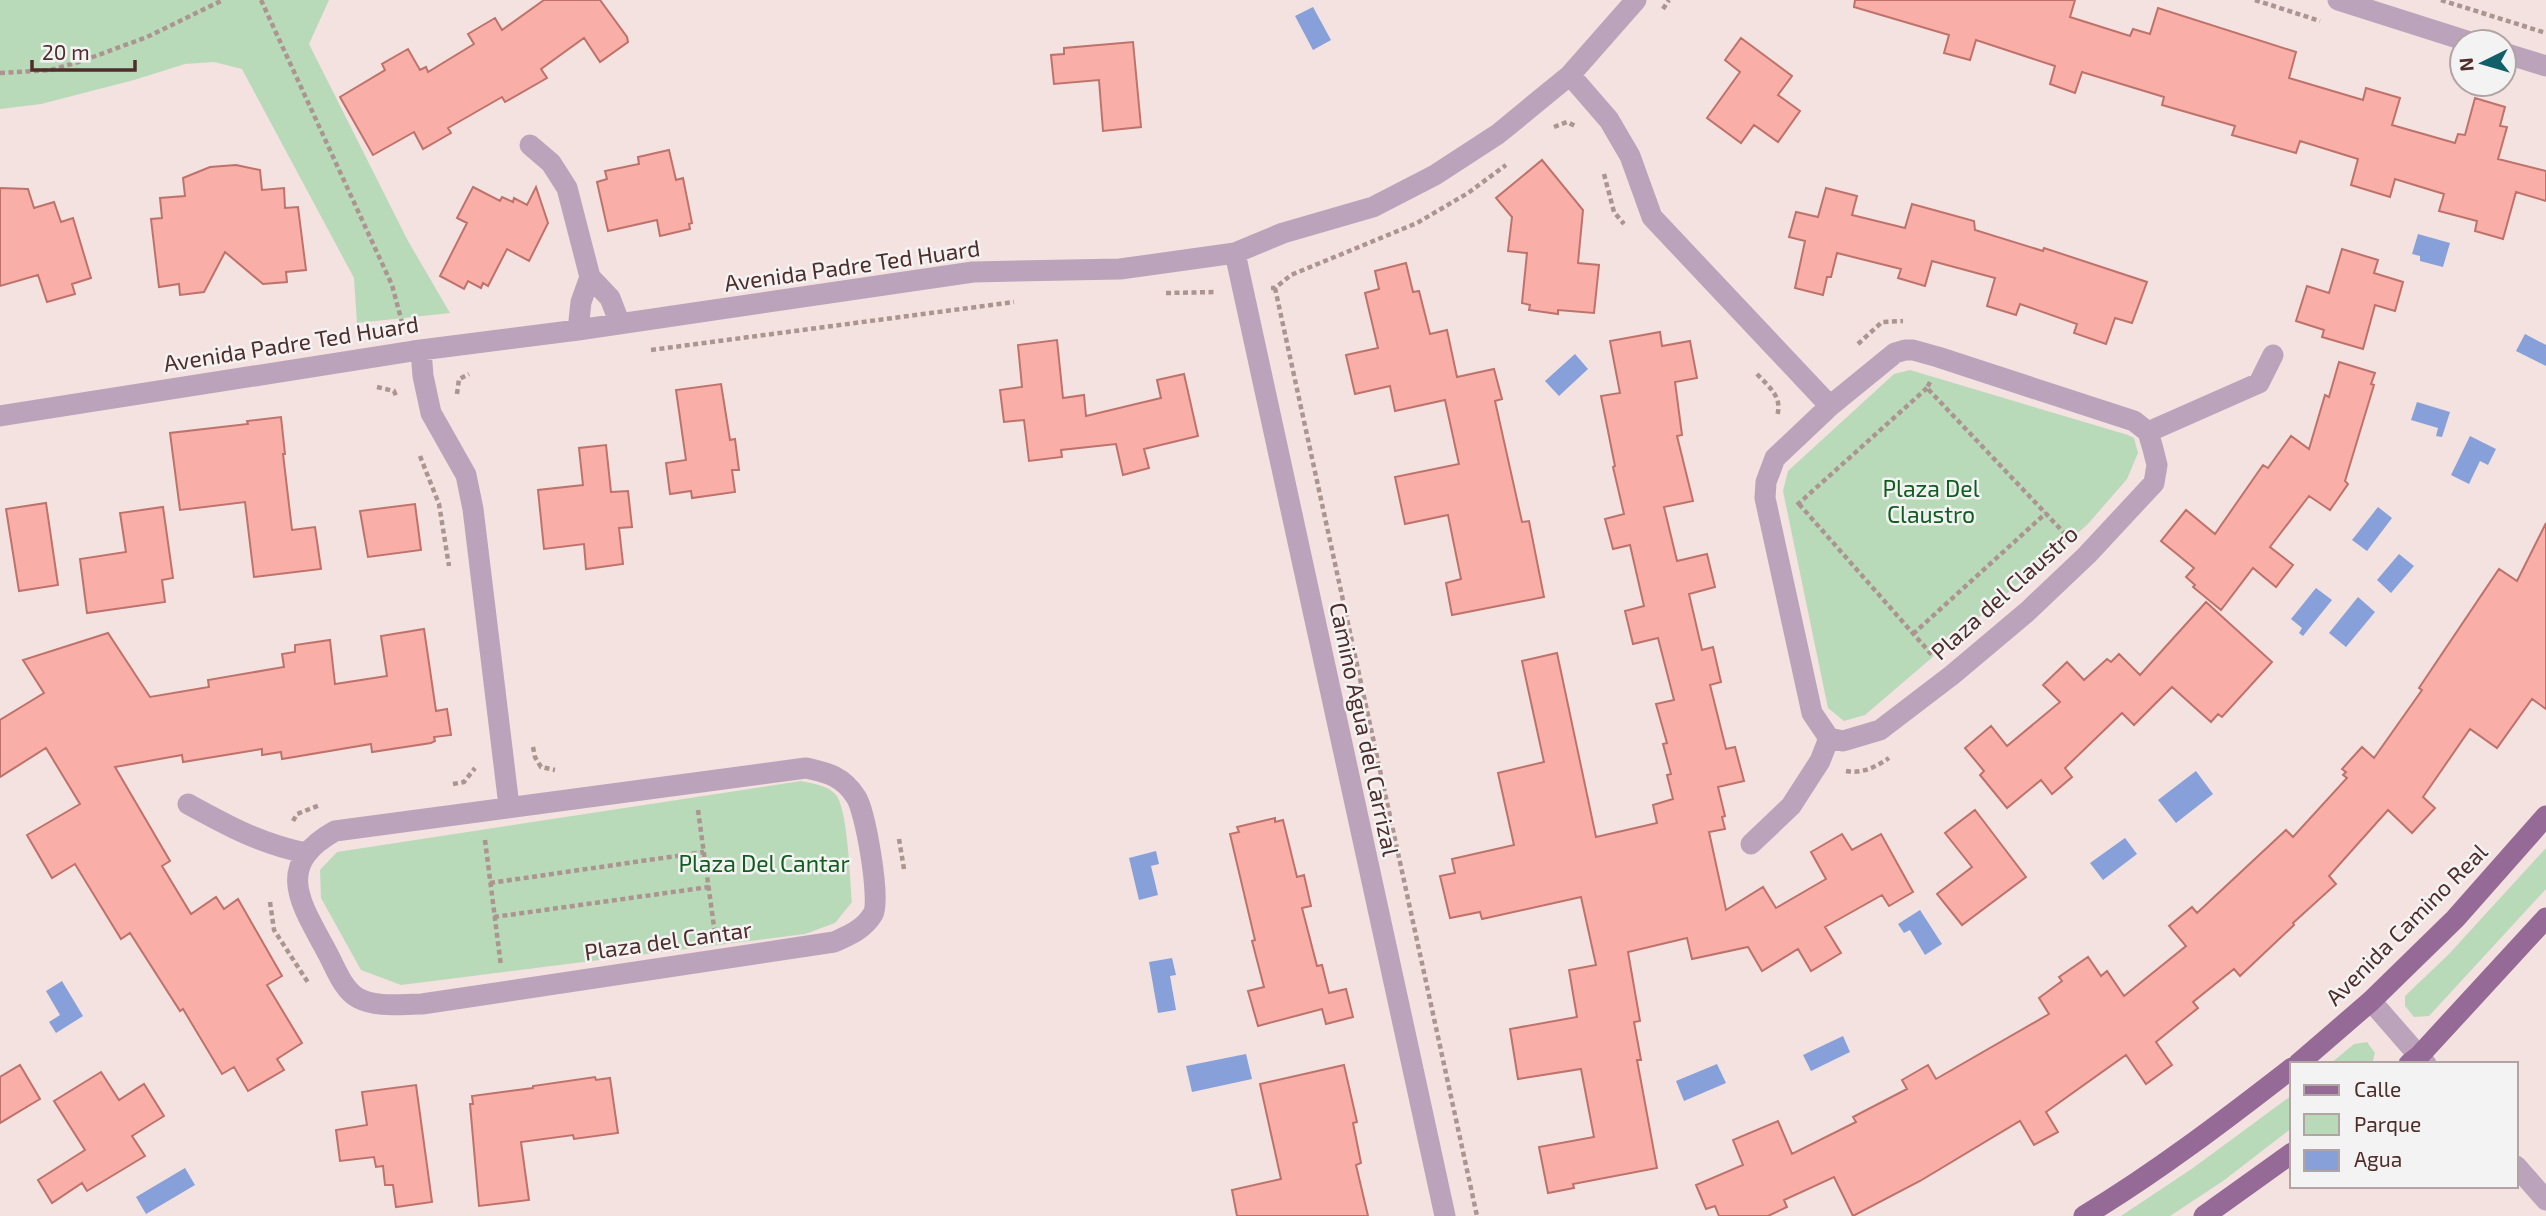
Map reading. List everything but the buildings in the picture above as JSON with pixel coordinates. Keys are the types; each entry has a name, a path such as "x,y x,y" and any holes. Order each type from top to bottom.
{"main road":[{"name":"Avenida Camino Real","path":"2300,1062 2371,1002 2455,919 2546,816"},
{"path":"2418,1061 2546,918"},
{"path":"2084,1216 2118,1196 2200,1139 2290,1070"},
{"path":"2204,1216 2290,1154"}],"street":[{"name":"Avenida Padre Ted Huard","path":"0,416 417,351 973,272 1120,269 1235,253 1283,233 1373,207 1434,175 1498,134 1570,75 1636,0"},
{"path":"2338,0 2448,35"},
{"path":"2518,57 2546,66"},
{"path":"1570,75 1609,120 1630,156 1652,217 1830,406"},
{"path":"530,145 551,163 567,188 590,277 610,298 620,324"},
{"name":"Camino Agua del Carrizal","path":"1235,253 1445,1216"},
{"path":"578,330 581,302 590,277"},
{"path":"1751,844 1791,806 1820,761 1829,738 1812,713 1765,498 1766,482 1775,458 1830,406 1895,353 1913,350 2134,421 2148,432 2259,383 2273,355"},
{"path":"417,351 432,413 466,475 473,509 509,806"},
{"name":"Plaza del Claustro","path":"1829,738 1843,741 1880,730 1952,675 2028,611 2087,555 2154,483 2157,465 2148,432"},
{"name":"Plaza del Cantar","path":"806,768 835,774 858,798 875,876 874,912 858,931 834,942 422,1003 384,1005 357,998 344,983 300,901 298,871 306,853 317,841 335,831 695,782 806,768"},
{"path":"188,804 237,831 277,847 306,853"},
{"path":"2371,1002 2418,1061"},
{"path":"2518,1168 2546,1200"}],"path":[{"path":"0,73 51,71 82,61 148,37 223,0"},
{"path":"261,0 392,285 403,326 417,351"},
{"path":"2440,0 2546,33"},
{"path":"1275,288 1477,1216"},
{"path":"1155,294 1242,291"},
{"path":"643,352 1027,300"},
{"path":"1938,357 1927,388 1799,504 1913,634 2046,513"},
{"path":"456,398 459,380 469,374 482,372"},
{"path":"365,389 378,387 394,391 399,403"},
{"path":"1927,388 2087,555"},
{"path":"418,451 439,504 450,571"},
{"path":"531,737 535,757 541,767 551,771 564,769"},
{"path":"443,786 464,782 478,761"},
{"path":"464,782 481,810 504,991"},
{"path":"695,782 718,959"},
{"path":"277,847 297,814 331,800"},
{"path":"897,831 904,875"},
{"path":"490,883 704,852"},
{"path":"494,917 709,887"},
{"path":"270,895 274,930 312,988"}],"green space":[{"path":"0,0 329,0 309,44 408,241 450,313 357,323 354,278 242,69 214,62 185,64 41,104 0,109"},
{"name":"Plaza Del Claustro","path":"1910,370 2128,435 2134,438 2138,453 2127,479 2087,525 1865,715 1844,721 1828,708 1783,491 1788,471 1894,374"},
{"name":"Plaza Del Cantar","path":"801,781 829,789 840,803 846,830 852,902 835,923 805,934 401,985 361,970 321,898 320,870 337,852"},
{"path":"2546,848 2546,889 2429,1016 2414,1017 2405,1006 2405,996 2449,954"},
{"path":"2367,1042 2375,1053 2373,1062 2332,1062 2354,1044"},
{"path":"2290,1096 2290,1130 2223,1181 2170,1216 2121,1216 2193,1168"}],"water":[{"path":"1313,7 1331,40 1313,50 1295,16"},
{"path":"2418,234 2450,243 2443,267 2420,261 2420,256 2412,254"},
{"path":"2525,334 2546,345 2546,366 2516,351"},
{"path":"1575,354 1588,369 1559,396 1545,381"},
{"path":"2417,402 2450,412 2442,437 2436,436 2438,428 2411,420"},
{"path":"2470,436 2496,449 2488,465 2480,461 2469,484 2451,475"},
{"path":"2378,507 2392,518 2367,551 2352,540"},
{"path":"2399,554 2414,566 2391,593 2377,580"},
{"path":"2316,588 2332,600 2303,636 2299,633 2302,628 2291,619"},
{"path":"2358,597 2375,612 2346,647 2329,633"},
{"path":"2196,771 2213,794 2176,823 2158,800"},
{"path":"2125,838 2137,854 2103,880 2090,863"},
{"path":"1156,851 1159,864 1151,866 1158,895 1139,900 1129,858"},
{"path":"1920,910 1942,944 1925,955 1910,930 1904,933 1898,924"},
{"path":"1172,958 1176,975 1170,976 1176,1010 1158,1013 1149,962"},
{"path":"62,981 83,1016 56,1033 49,1022 60,1015 46,991"},
{"path":"1843,1036 1850,1052 1811,1071 1803,1055"},
{"path":"1246,1054 1252,1079 1192,1092 1186,1066"},
{"path":"1717,1064 1726,1083 1684,1101 1676,1081"},
{"path":"185,1168 195,1185 146,1214 136,1197"}]}
